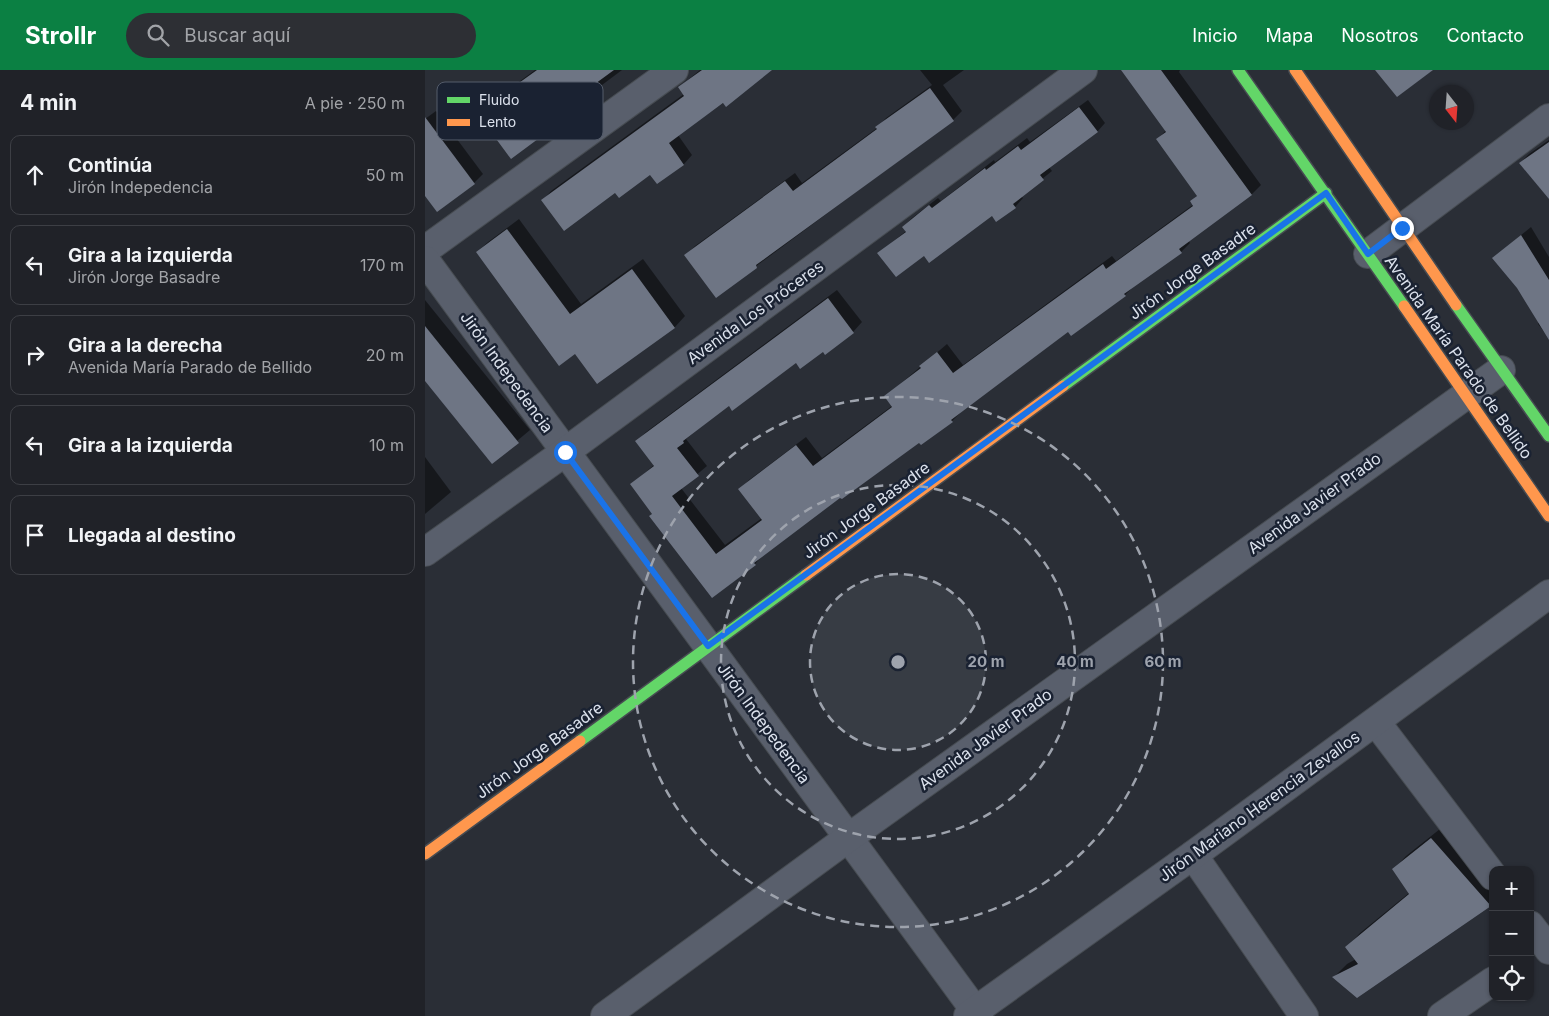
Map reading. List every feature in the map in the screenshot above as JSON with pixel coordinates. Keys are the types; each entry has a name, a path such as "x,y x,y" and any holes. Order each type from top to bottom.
{"street":[{"path":"603,121 674,70"},
{"name":"Avenida Los Próceres","path":"425,552 565,452 1083,70"},
{"name":"Avenida María Parado de Bellido","path":"1238,70 1326,193 1549,516"},
{"name":"Avenida María Parado de Bellido","path":"1295,70 1501,370 1544,419"},
{"path":"1368,254 1549,118"},
{"path":"425,250 577,140"},
{"name":"Jirón Jorge Basadre","path":"425,854 1326,193"},
{"name":"Jirón Indepedencia","path":"425,260 848,838 974,1014"},
{"name":"Avenida Javier Prado","path":"605,1016 848,838 1501,370"},
{"name":"Jirón Mariano Herencia Zevallos","path":"974,1014 1549,594"},
{"path":"1375,722 1489,871"},
{"path":"1193,855 1304,1016"},
{"path":"1442,1016 1489,984"}],"building":[{"path":"537,70 614,70 598,82 520,82"},
{"path":"702,70 772,70 726,107 723,103 669,143 684,165 657,184 650,175 619,198 615,193 564,231 541,200 684,96 678,87"},
{"path":"1121,70 1161,70 1252,195 1179,249 1182,253 1124,294 1126,296 1071,336 1068,332 951,420 953,422 921,445 919,443 842,499 840,498 754,563 756,565 712,598 649,516 652,514 630,484 654,466 635,441 828,298 854,333 825,355 823,352 800,369 796,363 732,411 729,406 683,441 684,443 677,448 699,476 672,496 716,554 762,520 738,489 796,445 813,466 892,407 884,396 921,368 919,366 937,352 953,373 1103,264 1106,269 1193,206 1190,201 1197,196 1156,139 1166,132"},
{"path":"1375,70 1433,70 1397,97"},
{"path":"930,88 954,121 756,265 757,268 716,298 684,255 785,181 793,191 877,129 875,127"},
{"path":"1079,107 1098,132 1040,175 1044,180 1013,204 1016,208 996,222 992,216 929,263 924,256 896,277 877,253 906,232 902,227 929,205 932,208 1018,146 1021,150"},
{"path":"425,117 437,133 437,140 442,140 475,184 437,212 425,196"},
{"path":"497,140 537,140 511,159"},
{"path":"1549,142 1549,199 1519,163"},
{"path":"507,229 570,314 632,269 675,328 597,384 575,354 559,366 476,252"},
{"path":"1521,235 1549,280 1549,340 1517,288 1492,258"},
{"path":"425,326 519,443 492,464 425,381"},
{"path":"1431,838 1489,904 1489,907 1357,998 1332,977 1358,964 1345,947 1409,894 1392,869"}],"traffic: fast":[{"path":"1238,70 1404,306"},
{"path":"1063,386 1326,193"},
{"path":"1456,305 1549,436"},
{"path":"580,741 806,575"}],"traffic: slow":[{"path":"1295,70 1456,305"},
{"path":"1404,306 1549,516"},
{"path":"806,575 1063,386"},
{"path":"425,854 580,741"}],"route":[{"path":"565,452 708,646 1326,193 1368,254 1402,228"}]}
